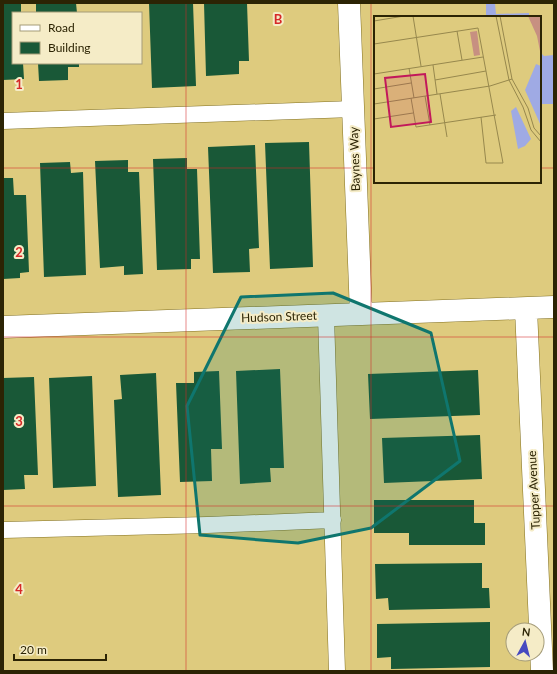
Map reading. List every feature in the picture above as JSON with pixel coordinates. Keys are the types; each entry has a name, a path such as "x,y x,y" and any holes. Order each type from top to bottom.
{"street":[{"name":"Baynes Way","path":"349,3 361,314"},
{"name":"Hudson Street","path":"3,327 554,308"},
{"name":"Tupper Avenue","path":"526,309 542,671"}],"lane":[{"path":"3,121 353,109"},
{"path":"326,316 337,671"},
{"path":"3,530 333,520"}],"highlighted area":[{"path":"333,293 431,333 460,461 371,528 298,543 200,535 187,406 241,297"}],"water":[{"path":"486,4 495,4 496,14 529,13 529,16 486,16"},
{"path":"541,53 544,56 554,55 554,104 541,104"}],"building":[{"path":"3,3 21,3 21,12 12,12 12,64 23,64 24,79 3,80"},
{"path":"36,3 76,3 77,12 36,12"},
{"path":"149,3 193,3 196,86 152,88"},
{"path":"204,3 247,3 249,61 239,61 239,74 206,76"},
{"path":"38,64 79,64 79,67 68,67 68,80 39,81"},
{"path":"309,142 313,267 270,269 265,143"},
{"path":"255,145 259,248 249,249 250,272 213,273 208,147"},
{"path":"187,158 187,169 197,169 200,259 191,259 191,269 157,270 153,159"},
{"path":"128,160 128,172 139,172 143,274 124,275 124,266 100,268 95,161"},
{"path":"70,162 71,173 83,172 86,275 44,277 40,163"},
{"path":"3,178 13,178 14,195 26,195 29,272 20,273 20,278 3,279"},
{"path":"280,369 284,468 270,468 271,482 240,484 236,371"},
{"path":"478,370 480,415 370,419 368,374"},
{"path":"219,371 222,449 211,449 212,481 180,482 176,383 194,383 194,372"},
{"path":"156,373 161,495 118,497 114,400 122,399 120,375"},
{"path":"92,376 96,486 53,488 49,378"},
{"path":"34,377 38,475 24,475 25,489 3,490 3,378"},
{"path":"480,435 482,479 384,483 382,438"},
{"path":"374,500 474,500 474,523 485,523 485,545 409,545 409,533 374,533"},
{"path":"482,563 482,588 489,588 490,608 389,610 388,598 376,599 375,564"},
{"path":"490,622 490,667 391,669 391,657 377,658 377,624"}]}
